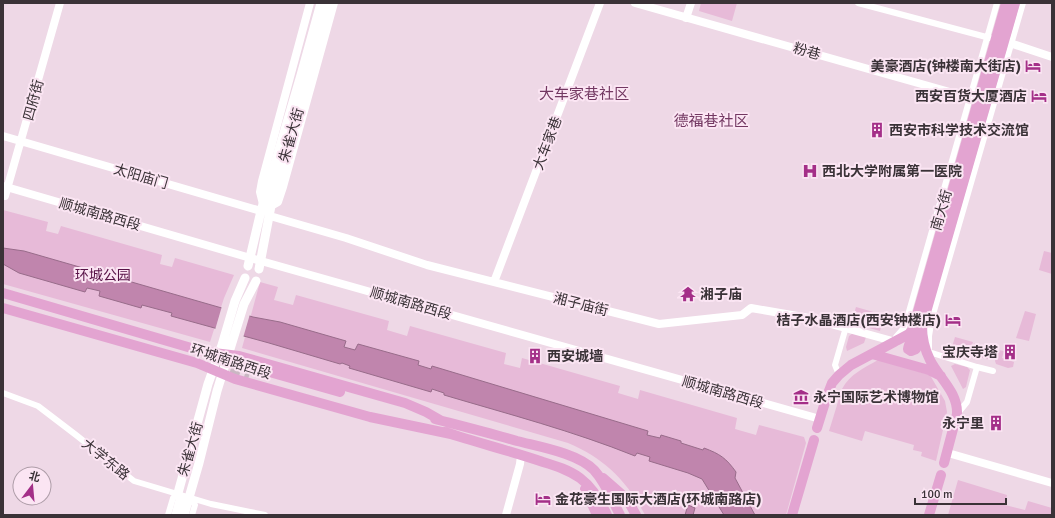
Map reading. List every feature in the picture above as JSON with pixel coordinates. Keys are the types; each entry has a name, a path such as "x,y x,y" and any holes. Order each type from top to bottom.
{"main road":[{"name":"朱雀大街","path":"249,262 320,3"},
{"name":"朱雀大街","path":"260,265 270,216 265,207 329,3"},
{"name":"南大街","path":"839,375 851,365 909,334 919,323 1000,40 1006,3"},
{"name":"南大街","path":"957,414 956,400 928,354 919,323 974,99 1015,3"},
{"name":"朱雀大街","path":"184,515 218,372 219,353 235,301 245,278"},
{"name":"朱雀大街","path":"176,515 180,500 178,493 218,372 229,355 244,304 256,281"},
{"name":"环城南路西段","path":"3,293 205,352 243,357 405,403 440,420"},
{"name":"环城南路西段","path":"3,308 196,363 235,379 370,417 451,434"},
{"path":"876,352 929,370 941,376"},
{"name":"环城南路西段","path":"607,515 599,499 580,478 558,467 251,372 440,420 567,455 580,461 593,470 606,487 620,515"},
{"path":"819,424 832,383 839,375"},
{"path":"944,463 948,453 957,414"},
{"path":"792,515 814,440"},
{"path":"593,470 627,499 636,515"},
{"path":"929,515 941,475"},
{"path":"580,478 597,515"}],"street":[{"name":"四府街","path":"5,196 5,186 22,141 60,3"},
{"path":"310,3 262,181 260,192 265,207 278,202 334,3"},
{"name":"大车家巷","path":"494,282 600,3"},
{"name":"粉巷","path":"635,3 974,99"},
{"path":"686,18 691,3"},
{"path":"858,3 1000,40 1052,57"},
{"path":"993,371 928,354 932,318 1000,40 997,3"},
{"path":"1000,40 1024,3"},
{"path":"894,341 900,334 906,322 974,99"},
{"name":"太阳庙门","path":"3,136 265,207"},
{"name":"顺城南路西段","path":"5,186 249,262 819,424"},
{"name":"湘子庙街","path":"270,216 346,238 427,266 659,324 742,315 751,308 809,318 894,341"},
{"path":"839,375 835,365 846,327"},
{"path":"957,414 967,402 977,367"},
{"name":"大学东路","path":"3,393 38,406 134,481 211,504 266,515"},
{"path":"948,453 1052,483"},
{"path":"506,515 522,455"},
{"path":"168,515 173,498 178,493"},
{"path":"189,498 195,505 192,515"}],"green space":[{"path":"701,3 737,3 732,21 699,11"},
{"name":"环城公园","path":"3,210 48,222 46,231 58,234 61,226 162,255 160,264 172,267 175,258 234,275 224,298 210,342 3,284"},
{"path":"1044,251 1052,253 1052,274 1039,270"},
{"path":"260,282 278,287 274,300 293,305 296,295 389,321 387,330 407,336 410,326 506,353 504,364 520,368 522,358 620,386 618,393 638,399 640,390 737,418 735,429 756,435 759,425 804,437 806,443 786,515 645,515 622,481 613,472 593,456 568,443 242,348"},
{"path":"856,307 884,315 880,331 851,323"},
{"path":"1025,311 1036,314 1029,341 1016,338"},
{"path":"853,333 866,337 864,343 847,351 846,347 849,336"},
{"path":"955,337 973,342 969,353 967,354 952,349"},
{"path":"974,343 991,348 988,359 972,355"},
{"path":"998,350 1004,351 1002,358 1014,362 1013,367 1008,368 996,364 995,361"},
{"path":"878,360 930,375 945,401 947,412 936,461 921,456 922,452 913,450 914,445 865,431 862,441 829,431 842,389 845,384 858,372"},
{"path":"955,364 967,367 970,370 966,387 963,389 951,366"},
{"path":"958,480 1007,495 1005,505 1025,510 1028,501 1052,508 1052,515 948,515"}],"shaded area":[{"path":"3,248 24,251 253,317 280,322 346,341 344,347 355,350 358,344 419,361 418,365 431,369 432,366 648,431 647,435 660,438 661,435 703,450 704,448 714,452 726,460 736,472 735,478 755,515 724,515 702,479 649,461 650,457 637,453 635,456 564,431 444,395 444,393 432,389 431,392 349,368 350,366 342,363 340,364 171,316 172,313 142,305 141,308 99,296 100,291 87,288 85,292 19,273 3,264"},
{"path":"688,505 695,508 693,515 685,515"}],"pier":[{"path":"222,306 250,314 243,338 215,330"}],"tunnel":[{"path":"219,359 252,367"},
{"path":"216,366 249,376"}],"place":[{"name":"美豪酒店(钟楼南大街店)","path":"1033,66"},
{"name":"西安百货大厦酒店","path":"1039,96"},
{"name":"西安市科学技术交流馆","path":"877,130"},
{"name":"西北大学附属第一医院","path":"810,171"},
{"name":"湘子庙","path":"688,294"},
{"name":"桔子水晶酒店(西安钟楼店)","path":"953,320"},
{"name":"宝庆寺塔","path":"1010,352"},
{"name":"西安城墙","path":"535,356"},
{"name":"永宁国际艺术博物馆","path":"801,397"},
{"name":"永宁里","path":"996,423"},
{"name":"金花豪生国际大酒店(环城南路店)","path":"543,499"}],"district":[{"name":"大车家巷社区","path":"584,94"},
{"name":"德福巷社区","path":"711,121"}]}
